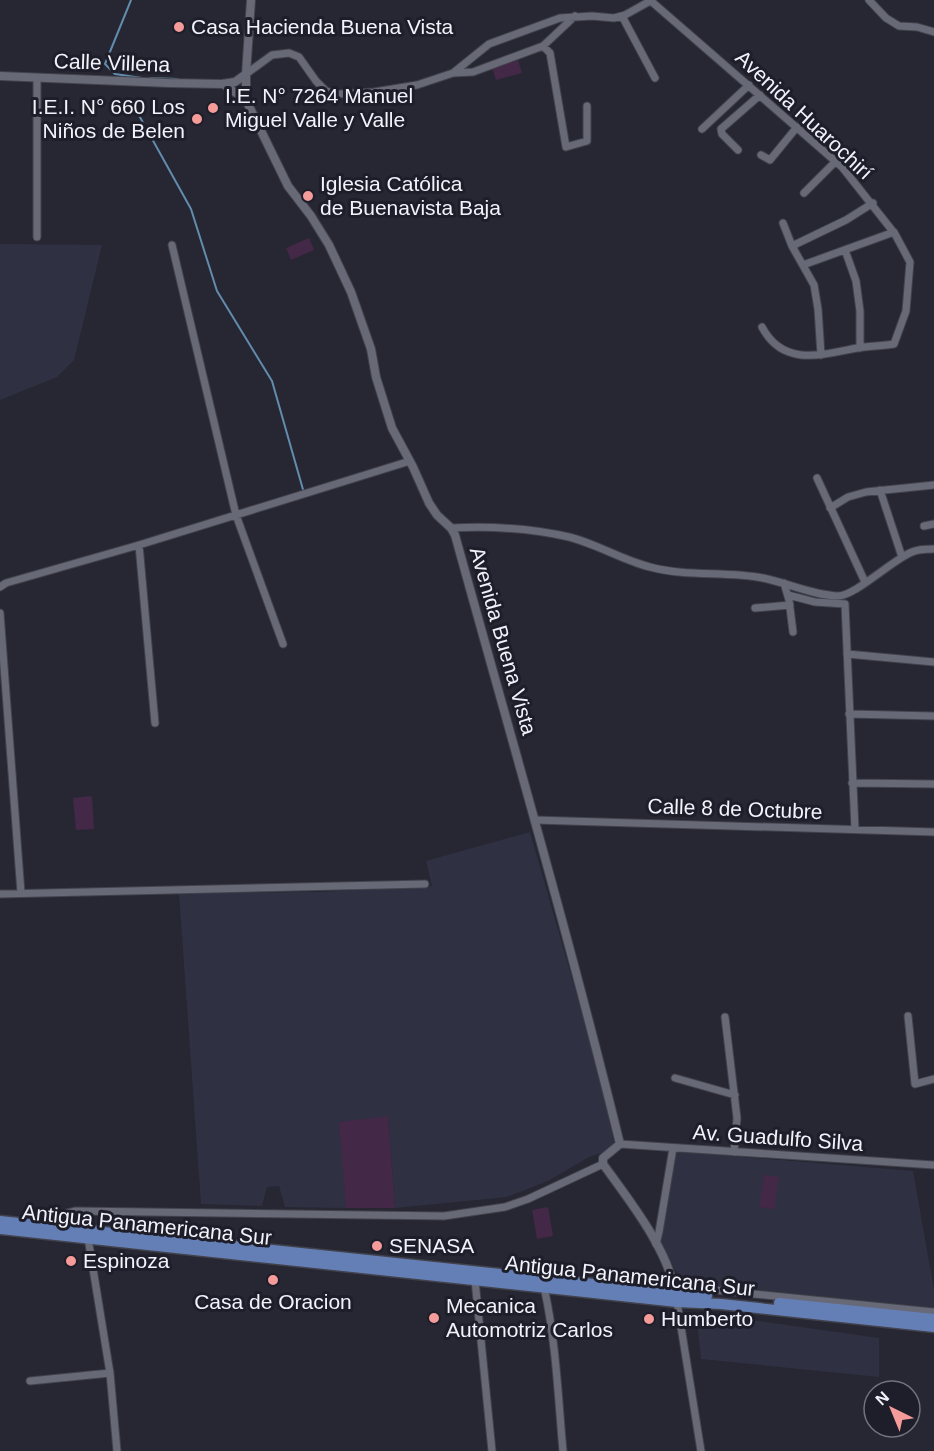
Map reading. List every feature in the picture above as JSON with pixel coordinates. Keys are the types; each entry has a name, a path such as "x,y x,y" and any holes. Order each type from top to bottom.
{"main road":[{"name":"Antigua Panamericana Sur","path":"0,1221 88,1238 676,1294 934,1327"},
{"name":"Antigua Panamericana Sur","path":"0,1229 48,1225 475,1280 544,1287 676,1294"},
{"name":"Antigua Panamericana Sur","path":"834,1313 934,1319"}],"street":[{"name":"Avenida Buena Vista","path":"250,0 246,100 288,186 329,245 351,292 371,349 376,377 389,420 433,509 455,535 535,820 606,1083 620,1144"},
{"path":"869,0 886,18 899,26 917,27 933,33"},
{"path":"453,73 489,44 560,18 576,16 614,18 651,1"},
{"name":"Avenida Huarochirí","path":"651,1 835,162 873,203 894,232 910,262 906,311 895,342 891,345 860,348"},
{"path":"222,84 235,82 272,55 289,53 298,57 315,81 326,91 338,94 374,92 417,85 453,73 473,72 543,46 576,16"},
{"path":"622,16 655,78"},
{"path":"543,46 550,53 566,147 587,141 587,106"},
{"name":"Calle Villena","path":"0,76 222,84"},
{"path":"37,78 37,237"},
{"path":"222,84 246,100"},
{"path":"702,129 749,85"},
{"path":"738,150 722,134 721,129 760,95"},
{"path":"761,155 770,160 797,128"},
{"path":"804,193 835,162"},
{"path":"792,246 846,220 873,203"},
{"path":"783,223 792,246 814,285 818,309 820,355"},
{"path":"803,265 894,232"},
{"path":"171,245 236,515 283,644"},
{"path":"762,327 767,337 782,349 800,356 860,348 860,311 856,281 845,250"},
{"path":"0,587 410,461"},
{"path":"817,478 865,582"},
{"path":"830,508 848,497 880,490 934,485"},
{"path":"880,490 902,557"},
{"path":"924,526 934,524"},
{"path":"451,528 523,529 570,537 650,567 684,574 734,575 784,583 839,596 846,595 913,551 934,549"},
{"path":"139,545 155,723"},
{"path":"784,583 790,605 793,632"},
{"path":"788,595 815,602 844,604 855,830"},
{"path":"755,608 790,605"},
{"path":"0,613 21,893"},
{"path":"847,654 934,662"},
{"path":"849,714 934,716"},
{"path":"852,783 934,784"},
{"name":"Calle 8 de Octubre","path":"535,820 934,832"},
{"path":"0,894 425,884"},
{"path":"908,1016 915,1084 934,1079"},
{"path":"724,1017 737,1118 734,1152"},
{"path":"675,1078 735,1095"},
{"path":"620,1144 603,1158 603,1164 625,1193 673,1277 701,1451"},
{"name":"Av. Guadulfo Silva","path":"620,1144 934,1165"},
{"path":"656,1244 673,1148"},
{"path":"48,1225 63,1214 76,1211 444,1216 505,1207 528,1199 603,1164"},
{"path":"88,1238 110,1373 117,1451"},
{"path":"475,1280 492,1451"},
{"path":"544,1287 551,1317 555,1351 563,1451"},
{"path":"676,1294 934,1312"},
{"path":"30,1381 110,1373"}],"shaded area":[{"path":"518,60 522,73 496,80 492,67"},
{"path":"309,238 314,250 291,260 286,248"},
{"path":"0,244 102,245 74,360 57,377 0,400"},
{"path":"92,796 94,829 76,830 73,798"},
{"path":"530,832 600,1076 614,1143 610,1150 589,1157 548,1181 507,1197 395,1208 388,1117 340,1122 346,1208 285,1207 279,1186 267,1187 262,1206 201,1204 179,893 321,892 432,886 426,861"},
{"path":"388,1116 395,1208 346,1208 339,1122"},
{"path":"670,1151 913,1171 934,1290 934,1309 682,1282 654,1232 659,1224"},
{"path":"764,1175 779,1177 774,1209 759,1207"},
{"path":"548,1207 553,1236 537,1239 532,1210"},
{"path":"696,1312 879,1338 879,1377 701,1359"}],"waterway":[{"path":"131,0 105,64 115,74 142,78"},
{"path":"150,78 178,79"},
{"path":"131,101 191,209 217,291 272,381 304,493"}],"place":[{"name":"Casa Hacienda Buena Vista","path":"179,27"},
{"name":"I.E. N° 7264 Manuel Miguel Valle y Valle","path":"213,108"},
{"name":"I.E.I. N° 660 Los Niños de Belen","path":"197,119"},
{"name":"Iglesia Católica de Buenavista Baja","path":"308,196"},
{"name":"SENASA","path":"377,1246"},
{"name":"Espinoza","path":"71,1261"},
{"name":"Casa de Oracion","path":"273,1280"},
{"name":"Mecanica Automotriz Carlos","path":"434,1318"},
{"name":"Humberto","path":"649,1319"}]}
